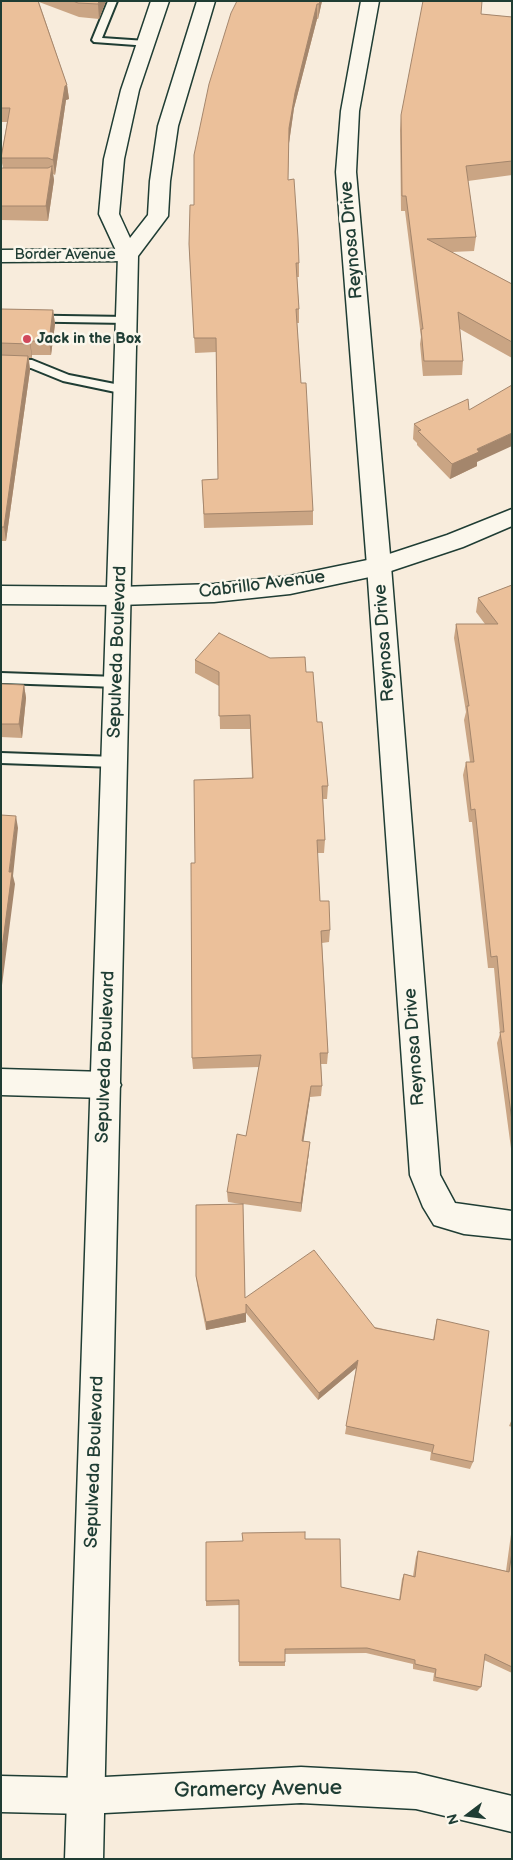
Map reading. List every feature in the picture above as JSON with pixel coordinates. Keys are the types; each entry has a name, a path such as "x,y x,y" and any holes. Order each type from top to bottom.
{"street":[{"name":"Sepulveda Boulevard","path":"84,1859 128,255 109,214 114,159 130,90 160,1"},
{"path":"128,255 158,216 160,181 168,126 206,1"},
{"name":"Reynosa Drive","path":"370,1 350,111 346,172 379,566 425,1175 434,1197 445,1214 464,1220 512,1225"},
{"name":"Border Avenue","path":"1,256 128,255"},
{"name":"Cabrillo Avenue","path":"1,595 119,596 214,593 271,587 336,577 379,566 455,541 512,517"},
{"path":"1,1082 106,1085"},
{"name":"Gramercy Avenue","path":"1,1794 85,1796 301,1785 416,1791 512,1814"}],"lane":[{"path":"113,1 97,40 146,44"},
{"path":"1,318 127,320"},
{"path":"1,364 32,364 67,378 125,390"},
{"path":"2,682 117,682"},
{"path":"1,758 115,762"}],"building":[{"path":"1,1 38,1 67,85 65,86 53,160 48,158 1,158 10,108 1,108"},
{"path":"73,1 99,1 98,4"},
{"path":"237,1 320,1 317,4 295,93 289,128 288,180 294,179 299,263 296,263 299,309 296,309 301,383 306,383 313,511 204,514 202,480 218,479 216,338 194,338 189,244 190,205 194,205 194,155 209,84 231,13"},
{"path":"423,1 482,1 481,14 512,17 512,161 466,166 476,237 427,239 512,284 512,342 458,312 463,361 424,361 421,329 423,329 406,196 402,196 401,115"},
{"path":"52,166 46,206 1,206 1,168 48,168"},
{"path":"1,309 53,310 49,341 30,341 30,344 1,343"},
{"path":"1,355 28,356 4,527 1,527"},
{"path":"512,385 512,433 477,449 479,452 452,464 418,431 421,430 414,424 468,399 469,410"},
{"path":"512,585 512,1121 500,1032 504,1032 497,956 491,957 475,809 471,810 466,762 474,762 467,706 469,706 456,624 498,624 478,598"},
{"path":"219,633 270,658 305,657 306,672 313,672 317,722 322,722 328,786 322,786 325,840 317,840 320,901 329,901 330,930 321,931 328,1053 320,1053 322,1086 311,1086 302,1141 310,1142 301,1203 227,1192 237,1134 246,1136 261,1055 192,1058 191,863 195,863 194,780 253,778 250,715 219,716 219,672 195,660"},
{"path":"1,684 24,685 19,724 1,724"},
{"path":"1,815 16,816 9,872 12,872 1,956"},
{"path":"243,1204 245,1298 314,1250 375,1328 434,1340 437,1319 489,1331 473,1462 432,1453 434,1445 346,1426 358,1360 319,1393 246,1304 246,1313 206,1322 196,1276 196,1205"},
{"path":"305,1532 305,1539 340,1539 341,1587 400,1600 404,1574 415,1577 418,1551 509,1572 512,1552 512,1667 485,1654 481,1687 435,1677 436,1669 415,1664 415,1660 367,1648 285,1649 285,1662 239,1662 239,1600 206,1601 206,1542 243,1541 242,1533"}],"place":[{"name":"Jack in the Box","path":"27,339"}]}
